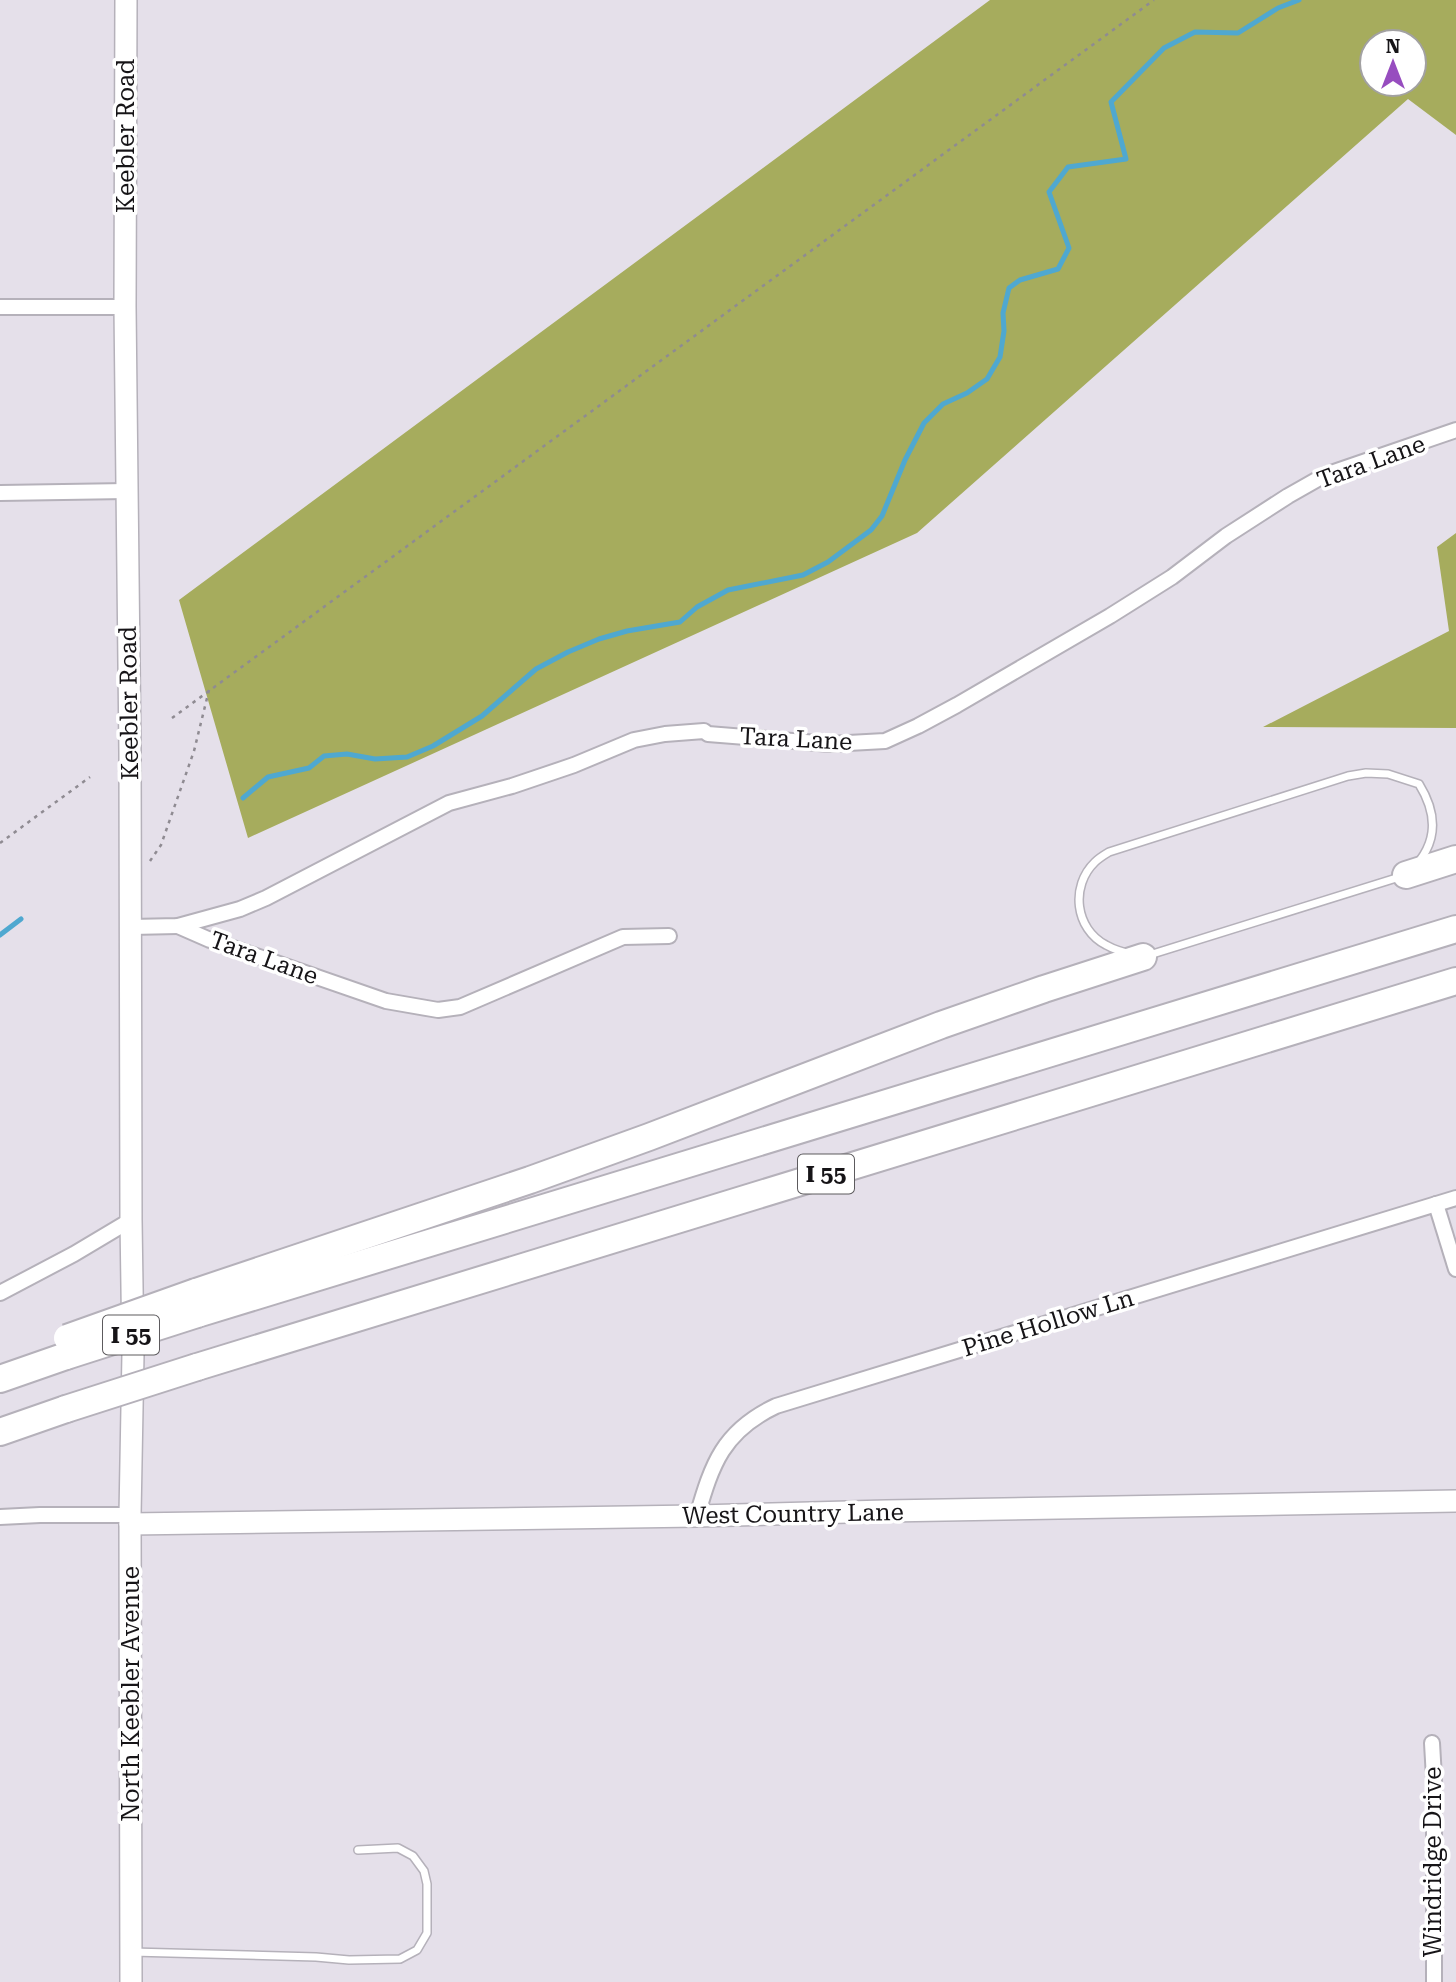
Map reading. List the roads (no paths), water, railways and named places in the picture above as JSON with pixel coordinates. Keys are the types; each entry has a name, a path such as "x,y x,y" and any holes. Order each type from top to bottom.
{"highway":[{"path":"1406,875 1456,859"},
{"name":"I 55","path":"8,1376 66,1347 196,1303 1456,929"},
{"path":"196,1303 649,1137 941,1025 1143,957"},
{"name":"I 55","path":"0,1432 197,1367 1456,981"}],"street":[{"name":"Keebler Road","path":"126,0 125,307 131,866 132,1406"},
{"path":"0,307 125,307"},
{"name":"Tara Lane","path":"131,927 178,926 240,909 449,803 549,774 634,740 704,731 708,734 830,744 885,741 957,705 1110,616 1172,577 1236,530 1325,475 1456,430"},
{"path":"0,493 127,491"},
{"name":"Tara Lane","path":"178,926 210,940 386,1001 438,1010 460,1007 623,937 669,936"},
{"name":"Pine Hollow Ln","path":"697,1516 707,1482 721,1450 751,1420 776,1406 1456,1198"},
{"path":"1436,1204 1456,1269"},
{"path":"0,1293 131,1220"},
{"name":"North Keebler Avenue","path":"131,1982 132,1406"},
{"name":"West Country Lane","path":"0,1517 40,1515 130,1520 697,1516 1456,1501"},
{"name":"Windridge Drive","path":"1432,1743 1434,1982"}],"lane":[{"path":"1366,773 1406,778 1419,784 1429,799 1433,814 1430,843 1417,865 1406,875 1143,957 1105,945 1091,934 1081,918 1078,900 1086,873 1096,861 1109,852 1348,776 1366,773"},
{"path":"131,1952 316,1957 349,1961 400,1959 417,1950 427,1933 427,1884 424,1871 413,1856 398,1849 358,1850"}],"waterway":[{"path":"243,798 268,777 309,768 324,756 347,754 375,759 407,757 433,746 482,716 536,669 568,652 627,631 680,622 697,607 728,590 803,575 828,562 871,530 882,516 924,423 943,404 967,393 987,379 1000,357 1004,331 1003,313 1009,288 1020,280 1058,269 1069,248 1049,192 1068,167 1126,159 1111,102 1164,48 1195,32 1238,33 1278,8 1299,0"},
{"path":"0,935 21,919"}]}
